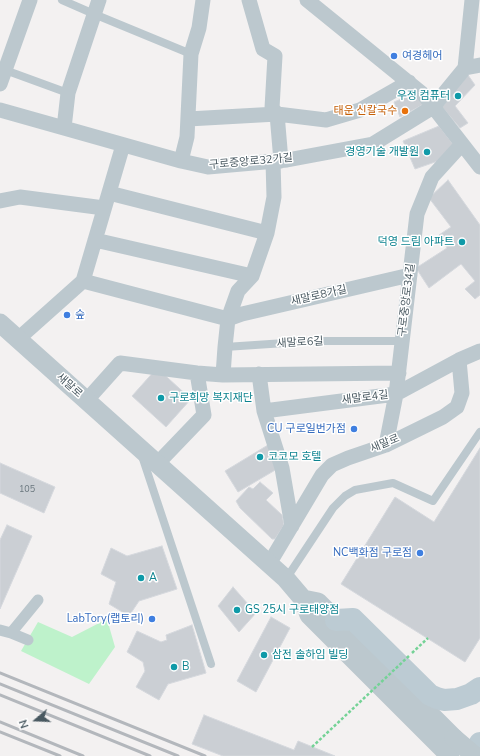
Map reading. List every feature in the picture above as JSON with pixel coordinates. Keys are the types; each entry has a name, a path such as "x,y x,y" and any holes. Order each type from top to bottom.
{"main road":[{"path":"336,620 353,619 430,695 444,700 457,699 471,694 480,688"},
{"path":"474,756 480,742"}],"street":[{"path":"2,77 30,0"},
{"path":"64,128 68,93 99,0"},
{"path":"181,161 187,137 191,54 199,28 203,0"},
{"path":"224,375 228,319 238,291 252,276 267,233 274,197 277,161 277,114 272,108 274,56 263,48 249,0"},
{"path":"307,0 424,95 480,167"},
{"path":"472,0 465,68 480,65"},
{"name":"구로중앙로32가길","path":"0,110 208,168 277,161 373,144 433,107 465,68"},
{"path":"188,119 277,114 326,120 360,110 409,82"},
{"name":"구로중앙로34길","path":"386,445 399,373 417,214 432,177 462,144"},
{"path":"18,339 83,281 123,145"},
{"path":"109,193 267,233"},
{"path":"0,201 20,197 104,208"},
{"path":"95,240 252,276"},
{"name":"새말로8가길","path":"228,319 242,314 410,274"},
{"path":"83,281 228,319"},
{"name":"새말로","path":"1,328 18,339 140,450 270,564 286,579 303,599 310,615 451,749 474,756"},
{"name":"새말로4길","path":"264,410 396,394 459,360 480,351"},
{"name":"새말로","path":"270,564 322,476 332,465 386,445 443,417 457,407 462,393 459,360"},
{"path":"86,401 120,363 224,375 399,373"},
{"path":"157,464 204,415 197,373"},
{"path":"259,374 264,410 282,468 292,526"},
{"name":"새말로","path":"303,599 318,602 336,620 451,749"},
{"path":"28,640 5,632 38,600"}],"lane":[{"path":"62,0 191,54"},
{"path":"2,77 68,93"},
{"name":"새말로6길","path":"225,347 314,341 402,341"},
{"path":"286,579 333,508 345,496 355,490 393,483 433,501 480,432"},
{"path":"140,450 211,664"}],"path":[{"path":"312,747 428,638"}],"green space":[{"path":"107,619 115,647 89,684 21,651 38,622 72,637"}],"building":[{"name":"우정 컴퓨터","path":"468,75 475,85 455,106 468,123 460,128 442,107"},
{"name":"태운 신칼국수","path":"413,94 424,104 400,117 394,102"},
{"name":"경영기술 개발원","path":"439,126 453,144 438,161 415,169 403,141"},
{"name":"덕영 드림 아파트","path":"448,180 480,225 480,295 475,299 465,289 475,281 461,264 429,288 416,268 447,248 439,235 451,227 429,198"},
{"name":"구로희망 복지재단","path":"157,368 191,399 166,427 132,396"},
{"name":"코코모 호텔","path":"268,445 277,469 238,492 225,471"},
{"name":"NC백화점 구로점","path":"480,448 480,638 465,662 341,584 395,497 434,522"},
{"path":"0,463 55,487 44,513 0,493"},
{"path":"260,482 273,493 266,500 282,515 284,525 275,539 272,539 240,508 236,501 249,487 253,489"},
{"path":"7,525 32,536 0,609 0,540"},
{"name":"A","path":"162,546 177,589 139,601 129,616 109,604 116,582 101,574 111,548 127,556"},
{"name":"GS 25시 구로태양점","path":"233,587 256,613 239,632 218,606"},
{"name":"삼전 솔하임 빌딩","path":"271,617 290,628 256,692 237,681"},
{"name":"B","path":"192,625 206,673 168,684 159,700 136,687 145,671 143,662 127,652 137,631 161,642 167,640 166,635"},
{"path":"204,715 294,750 298,741 335,756 223,756 192,744"}],"railway":[{"path":"0,673 205,756"},
{"path":"0,684 178,756"},
{"path":"0,695 150,756"},
{"path":"0,722 83,756"},
{"path":"0,732 60,756"}],"place":[{"name":"여경헤어","path":"394,56"},
{"name":"우정 컴퓨터","path":"458,96"},
{"name":"태운 신칼국수","path":"405,111"},
{"name":"경영기술 개발원","path":"427,152"},
{"name":"덕영 드림 아파트","path":"462,242"},
{"name":"숲","path":"67,315"},
{"name":"구로희망 복지재단","path":"161,398"},
{"name":"CU 구로일번가점","path":"354,429"},
{"name":"코코모 호텔","path":"260,457"},
{"name":"NC백화점 구로점","path":"420,553"},
{"name":"A","path":"141,578"},
{"name":"GS 25시 구로태양점","path":"237,610"},
{"name":"LabTory(랩토리)","path":"152,619"},
{"name":"삼전 솔하임 빌딩","path":"264,655"},
{"name":"B","path":"174,667"}]}
